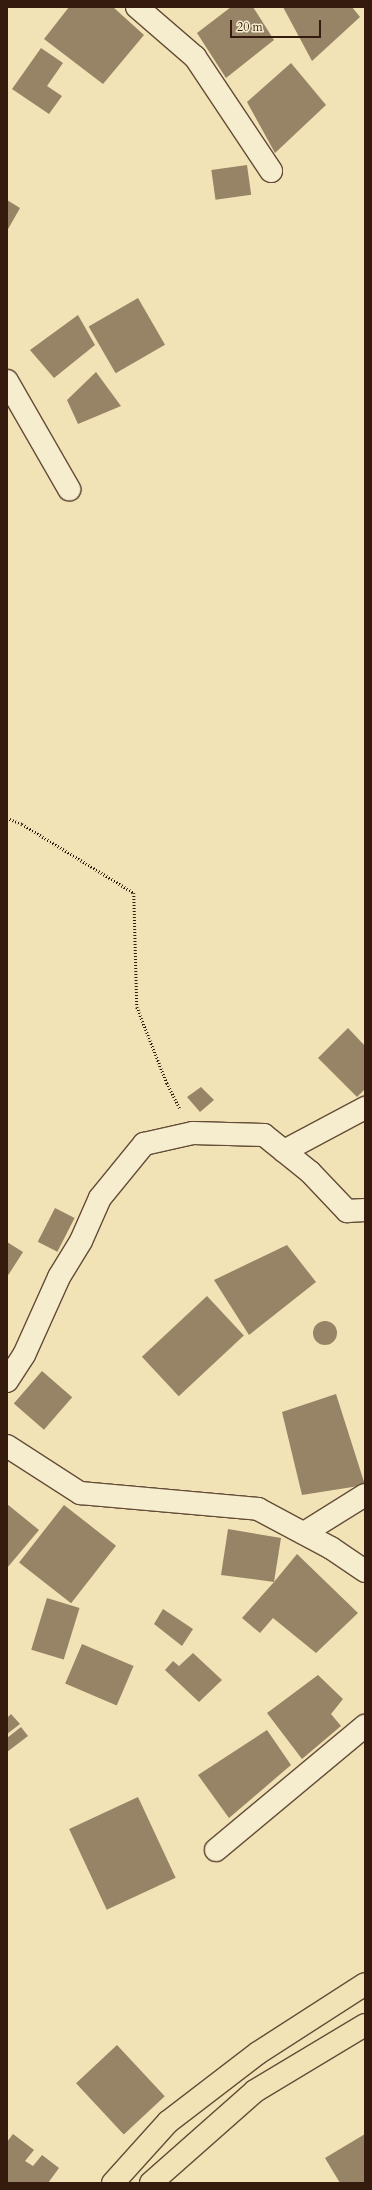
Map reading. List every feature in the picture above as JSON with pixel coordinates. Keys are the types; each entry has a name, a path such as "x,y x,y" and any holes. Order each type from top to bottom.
{"highway":[{"path":"113,2183 168,2122 258,2053 365,1984"},
{"path":"151,2183 255,2091 365,2024"}],"street":[{"path":"137,7 195,57 271,171"},
{"path":"7,381 69,489"},
{"path":"284,1151 365,1108"},
{"path":"7,1381 24,1355 59,1277 81,1241 100,1198 144,1144 193,1133 264,1135 310,1172 347,1211 365,1210"},
{"path":"7,1446 80,1493 258,1509 331,1548 365,1571"},
{"path":"304,1533 365,1495"},
{"path":"216,1850 365,1726"}],"path":[{"path":"7,818 22,824 134,893 137,1007 167,1083 193,1133"}],"building":[{"path":"69,7 113,7 144,35 103,84 44,39"},
{"path":"231,7 253,7 274,40 226,78 197,33"},
{"path":"283,7 352,7 360,17 312,61"},
{"path":"41,48 63,63 47,86 62,96 49,114 12,89"},
{"path":"291,63 326,105 275,153 247,102"},
{"path":"247,165 251,195 216,200 211,170"},
{"path":"7,200 20,208 7,231"},
{"path":"138,298 165,345 116,373 89,326"},
{"path":"78,315 95,345 54,378 30,350"},
{"path":"96,372 121,406 78,424 67,400"},
{"path":"348,1028 365,1046 365,1089 357,1097 318,1058"},
{"path":"201,1087 214,1100 200,1112 187,1097"},
{"path":"55,1208 75,1218 57,1252 38,1242"},
{"path":"7,1242 23,1252 7,1277"},
{"path":"287,1245 316,1282 249,1335 214,1280"},
{"path":"207,1296 244,1335 179,1396 142,1357"},
{"path":"325,1321 333,1325 337,1333 333,1341 325,1345 317,1341 313,1333 317,1325"},
{"path":"42,1371 72,1397 44,1430 14,1403"},
{"path":"336,1394 365,1485 302,1495 282,1412"},
{"path":"7,1504 39,1530 7,1568"},
{"path":"64,1505 116,1546 71,1603 19,1563"},
{"path":"228,1529 281,1538 274,1582 221,1575"},
{"path":"297,1554 358,1613 316,1653 273,1618 260,1633 242,1618"},
{"path":"47,1598 80,1608 64,1660 31,1650"},
{"path":"163,1609 193,1629 182,1646 154,1624"},
{"path":"82,1644 134,1666 117,1705 65,1684"},
{"path":"193,1653 222,1680 199,1702 165,1670 173,1661 179,1666"},
{"path":"318,1675 343,1699 331,1714 341,1726 302,1759 267,1713"},
{"path":"11,1714 20,1724 7,1734 7,1718"},
{"path":"21,1727 28,1736 7,1752 7,1738"},
{"path":"267,1730 291,1765 229,1818 198,1775"},
{"path":"138,1797 176,1878 107,1910 69,1829"},
{"path":"117,2045 165,2096 124,2134 76,2083"},
{"path":"13,2134 34,2150 25,2161 33,2166 42,2155 59,2168 48,2183 7,2183 7,2142"},
{"path":"365,2134 365,2183 340,2183 325,2158"}]}
